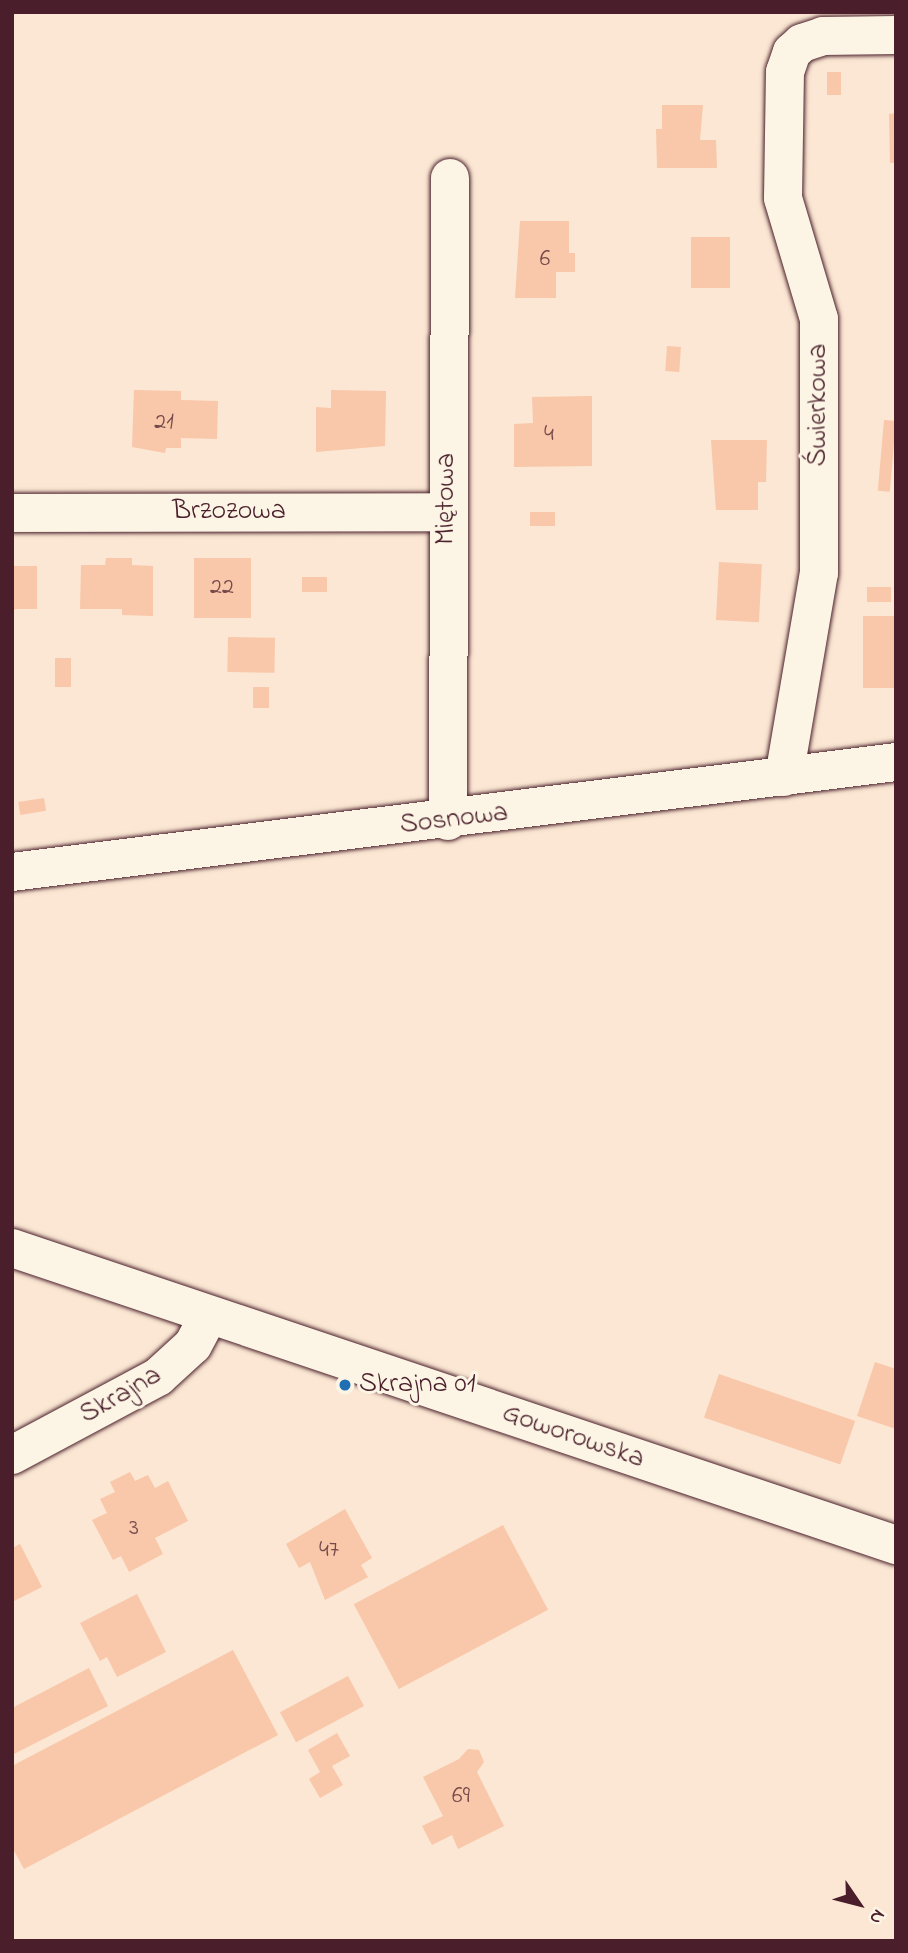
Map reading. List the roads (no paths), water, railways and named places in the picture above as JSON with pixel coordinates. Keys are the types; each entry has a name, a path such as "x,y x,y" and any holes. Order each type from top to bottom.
{"street":[{"name":"Świerkowa","path":"784,777 819,573 819,318 783,198 785,72 792,52 802,43 824,36 896,35"},
{"name":"Miętowa","path":"448,821 450,177"},
{"name":"Brzozowa","path":"12,513 447,512"},
{"name":"Sosnowa","path":"12,872 448,821 896,762"},
{"name":"Goworowska","path":"12,1248 896,1545"},
{"name":"Skrajna","path":"12,1455 158,1377 193,1345 209,1315"}],"place":[{"name":"Skrajna 01","path":"345,1385"}]}
